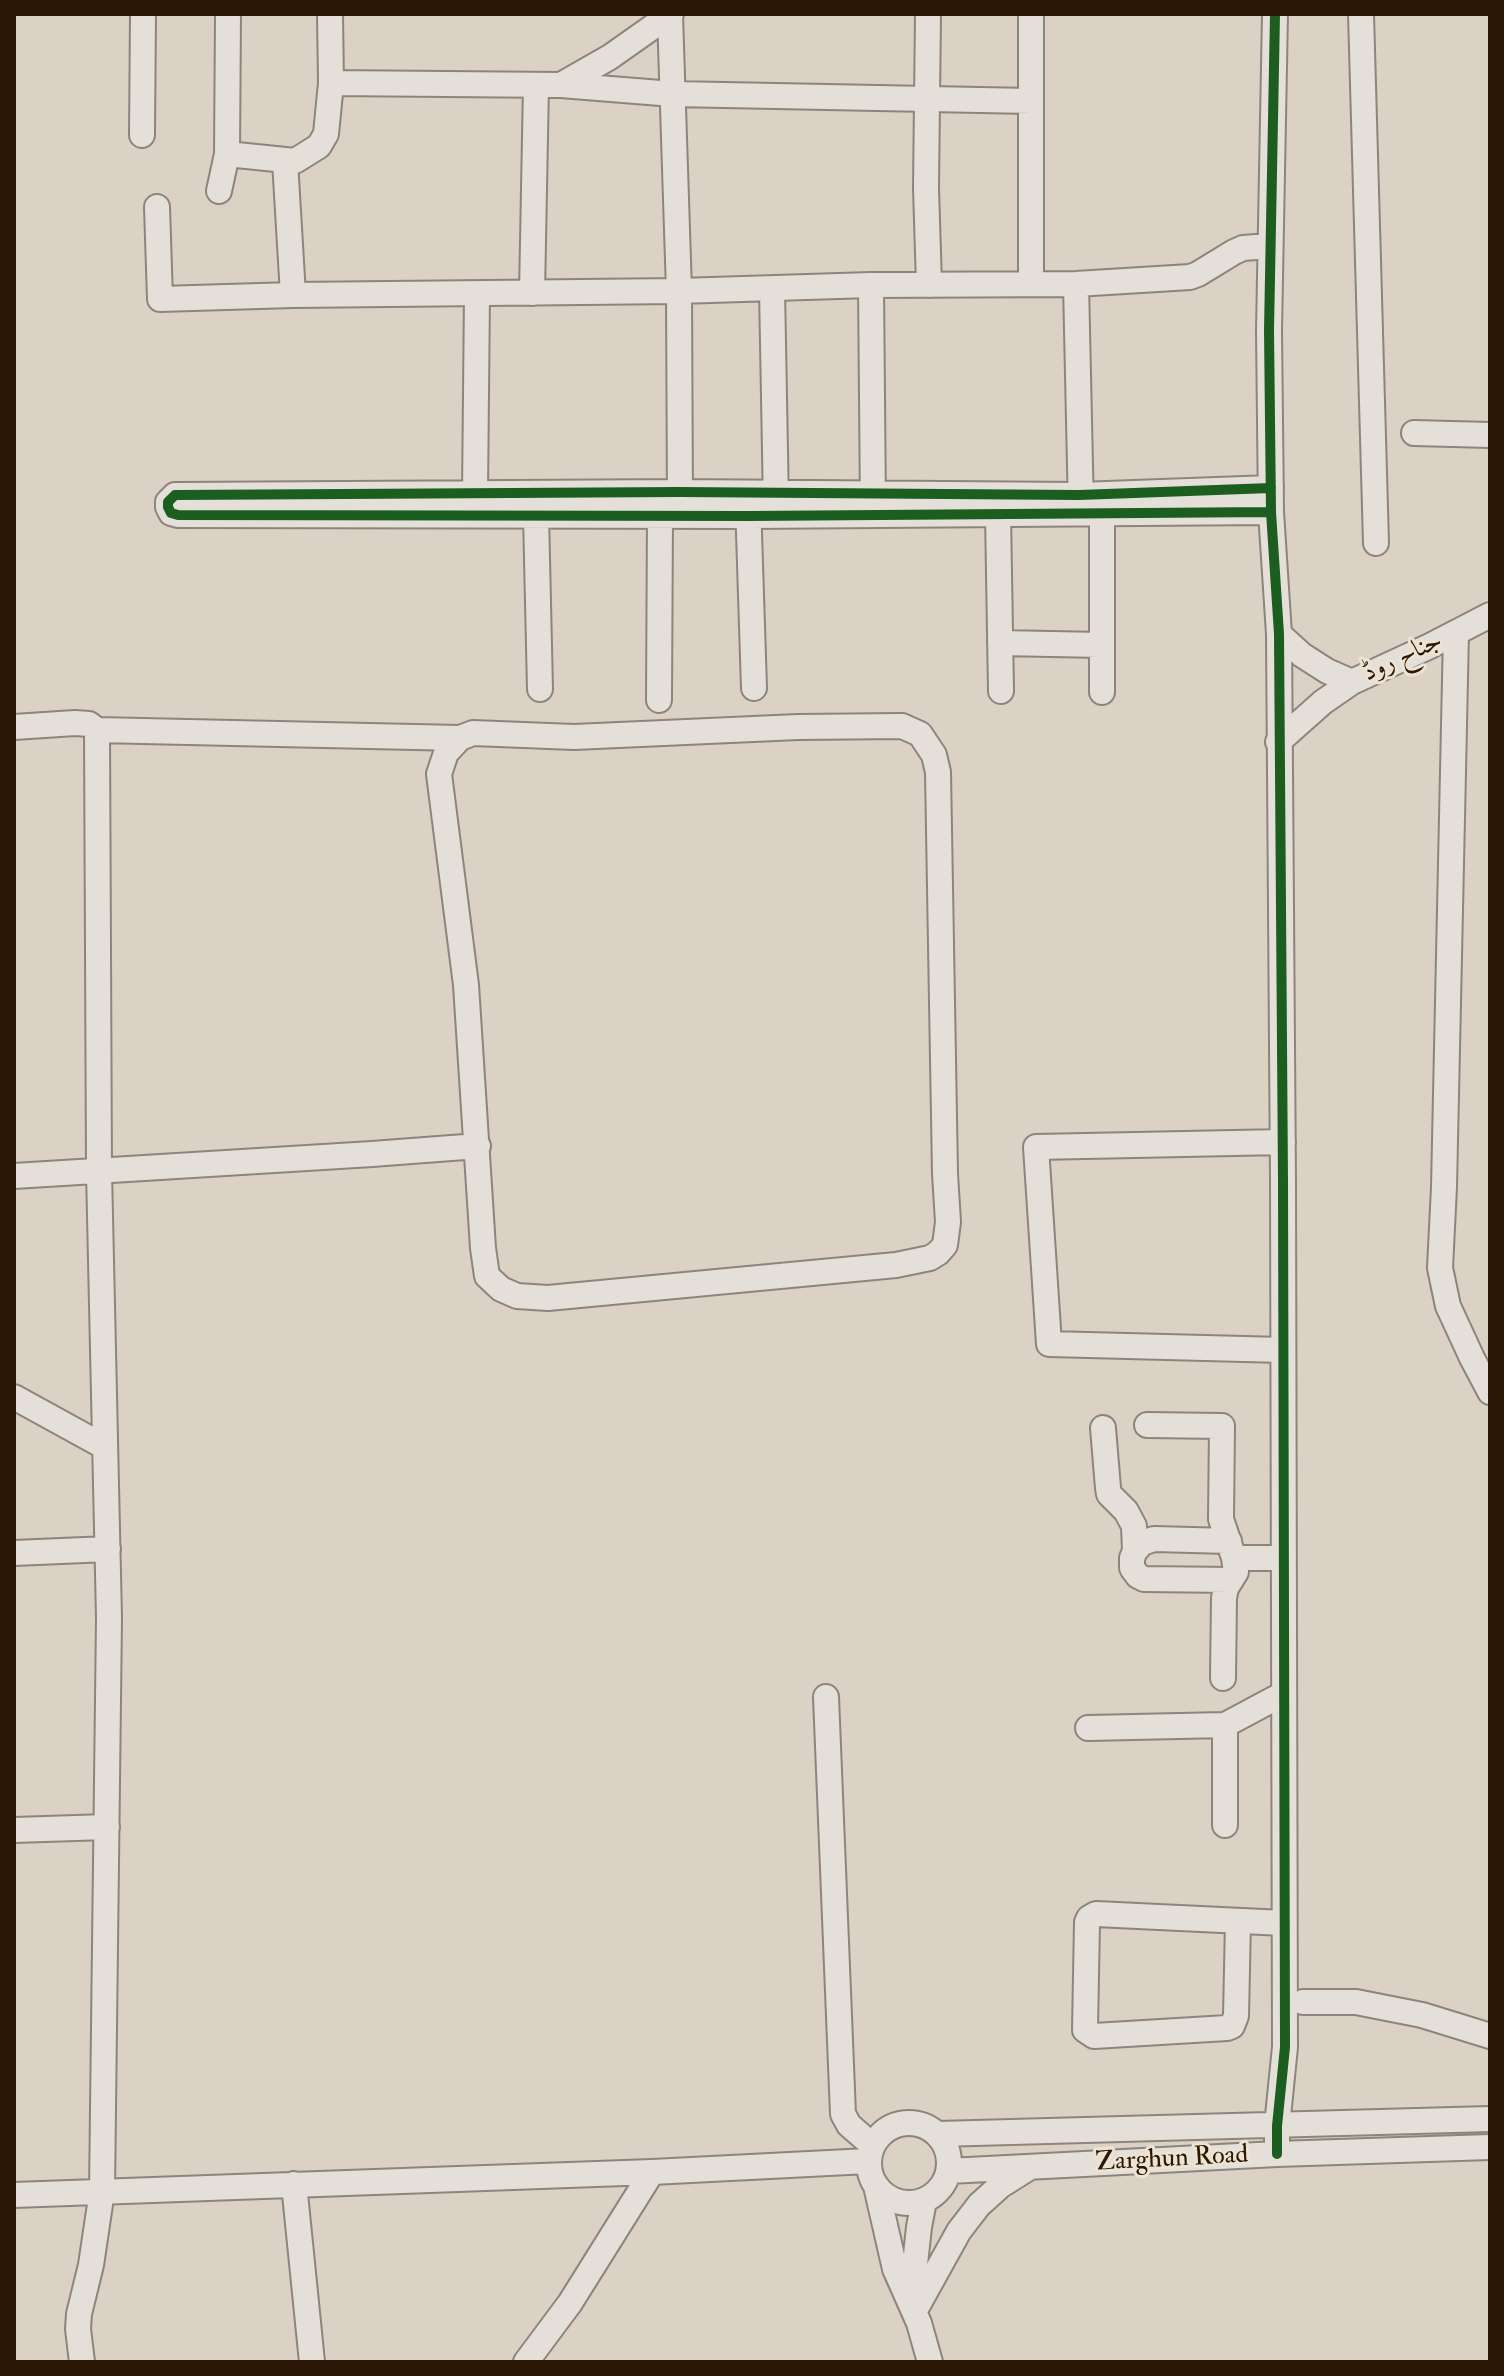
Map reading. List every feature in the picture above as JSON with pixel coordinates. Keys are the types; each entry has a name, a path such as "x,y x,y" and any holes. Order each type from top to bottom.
{"street":[{"path":"142,135 143,14"},
{"path":"219,191 227,154 228,14"},
{"path":"227,154 295,161 323,141 331,83 330,14"},
{"path":"928,14 926,188 929,285"},
{"path":"1031,14 1031,284"},
{"path":"1275,14 1270,246 1271,512 1279,634 1285,2047 1277,2154"},
{"path":"1361,14 1376,543"},
{"path":"561,85 610,57 670,15"},
{"path":"659,700 673,507 679,291 670,15"},
{"path":"331,83 561,85 673,94 1031,101"},
{"path":"532,293 536,85"},
{"path":"285,161 293,295"},
{"path":"157,207 160,299 1076,284 1190,277 1243,248 1270,246"},
{"path":"1076,284 1087,507 1102,645 1102,692"},
{"path":"871,285 873,505"},
{"path":"772,289 776,504"},
{"path":"473,505 477,294"},
{"path":"1414,433 1490,435"},
{"path":"873,505 998,514 1271,488"},
{"path":"673,507 473,505 175,495 168,502 171,513 178,515 473,505 536,515 749,504 1271,512"},
{"path":"749,504 754,688"},
{"path":"998,514 1001,691"},
{"path":"536,515 540,689"},
{"name":"جناح روڈ","path":"1279,634 1302,655 1352,682 1490,615"},
{"path":"1456,633 1440,1268 1448,1306 1490,1392"},
{"path":"1000,643 1102,645"},
{"path":"1278,742 1323,702 1352,682"},
{"path":"14,727 75,723 89,724 97,730 460,738 473,733 574,737 798,727 902,726 920,734 934,755 938,772 948,1222 945,1245 938,1253 930,1258 896,1265 548,1298 517,1296 494,1283 485,1269 466,985 439,774 446,753 460,738"},
{"path":"82,2362 79,2314 91,2265 102,2191 109,1618 99,1171 97,730"},
{"path":"1283,1142 1036,1147 1049,1344 1283,1350"},
{"path":"14,1176 478,1146"},
{"path":"14,1397 105,1447"},
{"path":"1147,1425 1222,1426 1221,1519 1232,1559 1224,1598 1223,1678"},
{"path":"1103,1428 1109,1494 1126,1511 1134,1526 1135,1551"},
{"path":"1232,1559 1163,1537 1142,1543 1132,1558 1132,1568 1144,1579 1232,1559 1283,1558"},
{"path":"14,1553 108,1549"},
{"path":"1088,1728 1225,1725 1283,1694"},
{"path":"826,1697 843,2114 870,2153 895,2269 919,2314"},
{"path":"1225,1725 1225,1825"},
{"path":"14,1830 107,1827"},
{"path":"1238,1921 1236,2016 1232,2026 1094,2036 1085,2030 1089,1918 1096,1914 1284,1923"},
{"path":"1303,2002 1356,2002 1422,2015 1490,2036"},
{"path":"938,2134 1490,2119"},
{"path":"870,2153 880,2134 901,2123 914,2122 938,2134 946,2145 949,2157 949,2171 944,2183 936,2194 924,2201 898,2202 876,2186"},
{"name":"Zarghun Road","path":"949,2171 1277,2154 1490,2147"},
{"path":"14,2195 652,2172 870,2153"},
{"path":"919,2314 959,2231 979,2205 1000,2186 1029,2168"},
{"path":"526,2362 570,2303 652,2172"},
{"path":"294,2184 312,2362"},
{"path":"924,2201 915,2264 919,2314 930,2362"}],"cycle path":[{"path":"1275,14 1269,330 1271,512 1279,634 1285,2047 1277,2154"},
{"path":"1271,488 1079,495 679,492 175,495 168,502 168,507 171,513 178,515 749,516 1271,512"}]}
